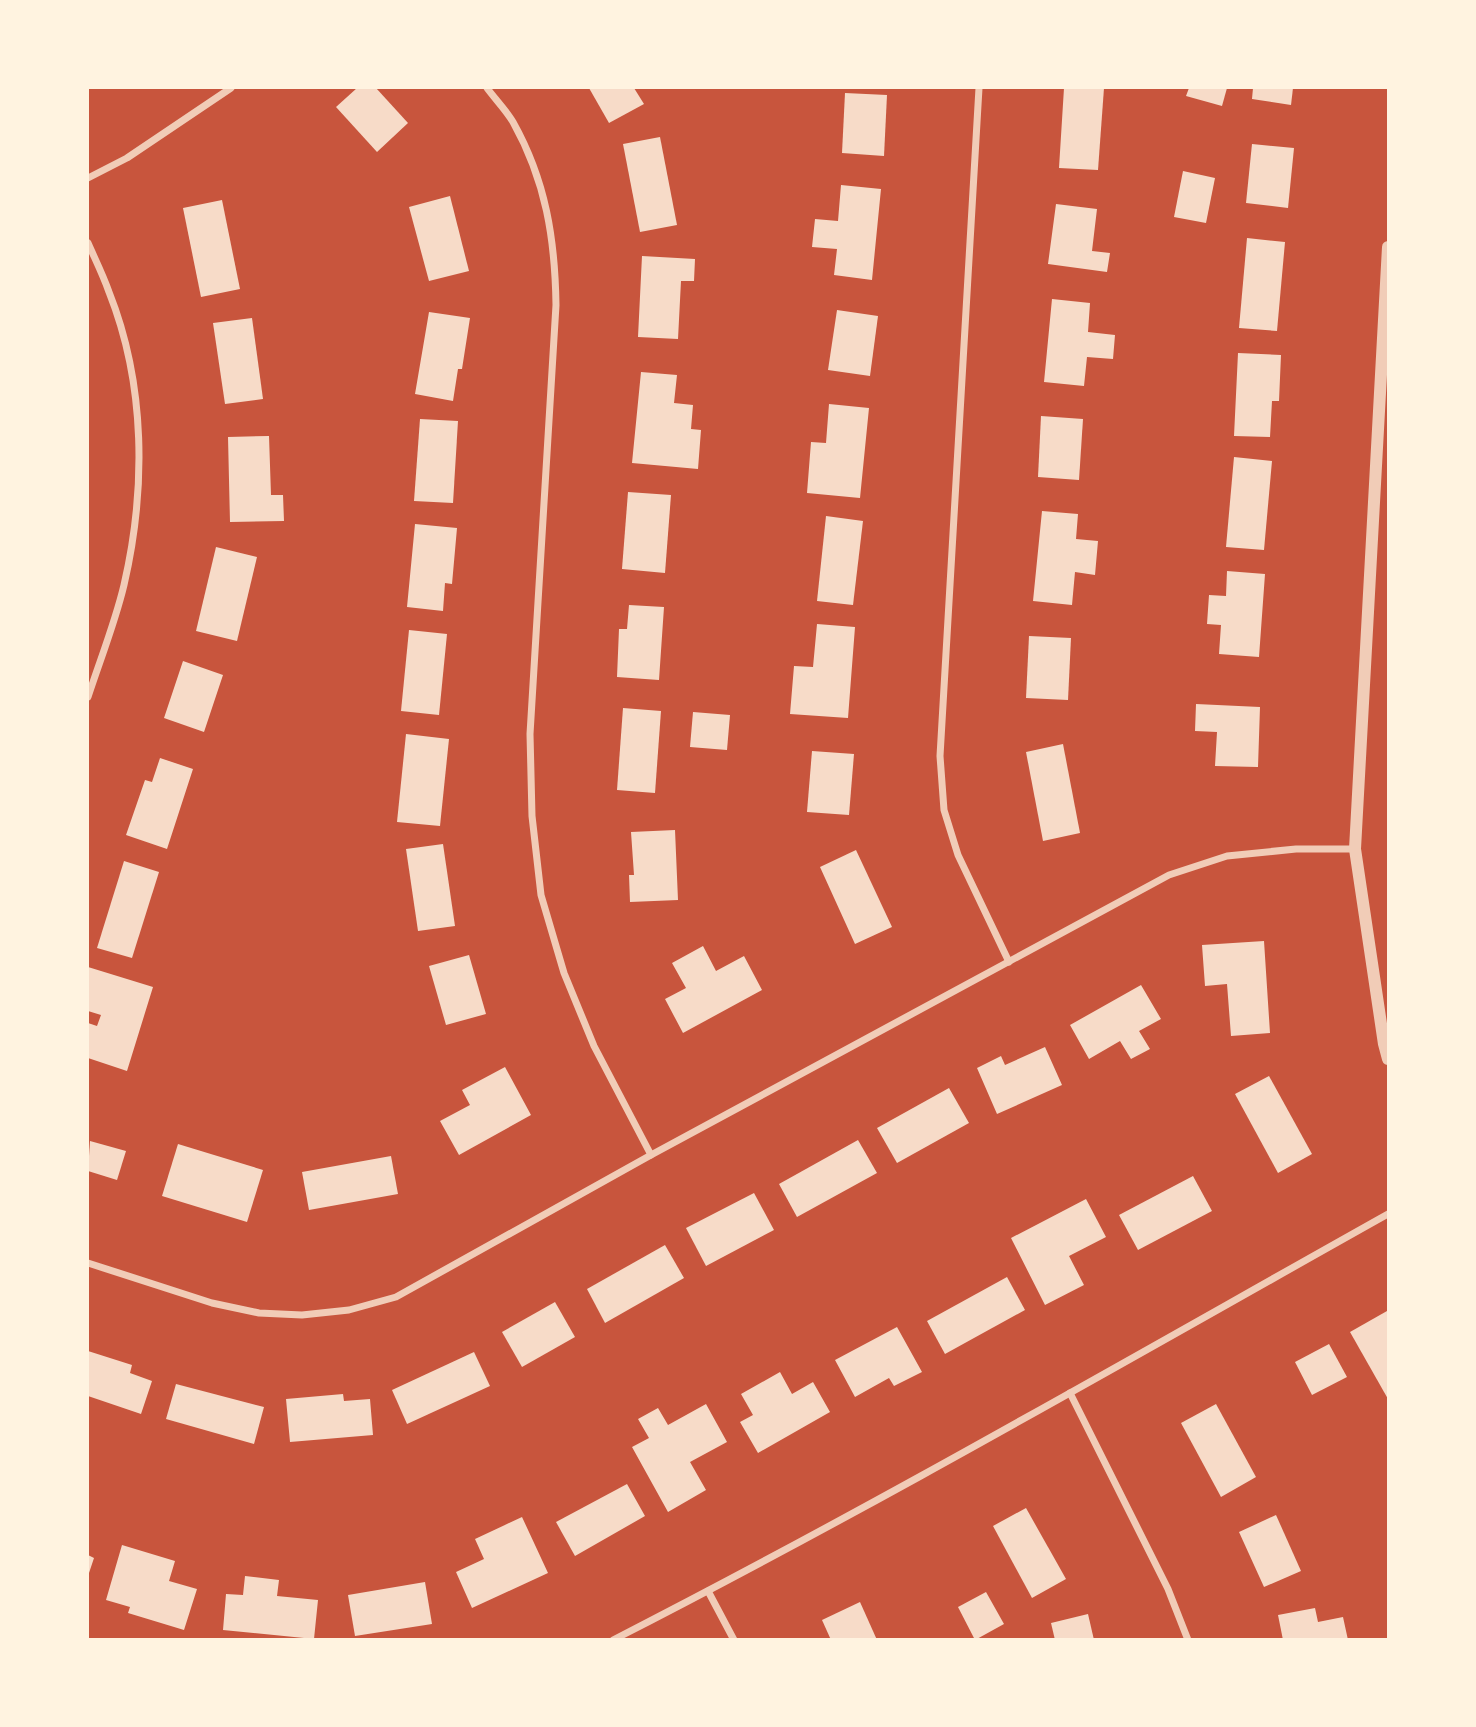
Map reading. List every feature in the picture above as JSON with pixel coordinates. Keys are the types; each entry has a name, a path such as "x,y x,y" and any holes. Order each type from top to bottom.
{"street":[{"path":"88,178 127,158 232,88"},
{"path":"487,88 512,120 532,163 549,214 555,258 556,305 530,734 532,816 541,895 564,973 594,1046 651,1155"},
{"path":"979,88 940,756 944,810 958,855 1009,962"},
{"path":"88,243 110,293 126,346 136,404 141,465 135,532 123,588 88,697"},
{"path":"1388,247 1355,849 1388,1059"},
{"path":"88,1262 212,1303 259,1313 302,1315 349,1311 396,1297 651,1155 1169,875 1227,856 1296,849 1355,849"},
{"path":"613,1640 1070,1393 1388,1214"},
{"path":"1070,1393 1168,1589 1188,1640"},
{"path":"708,1591 734,1640"}],"building":[{"path":"357,88 376,88 408,123 377,152 336,107"},
{"path":"589,88 634,88 644,104 609,123"},
{"path":"1064,88 1104,88 1098,170 1059,168"},
{"path":"1189,88 1227,88 1222,106 1186,96"},
{"path":"1253,88 1293,88 1291,105 1252,99"},
{"path":"845,93 887,95 884,156 842,153"},
{"path":"660,137 677,225 640,232 623,144"},
{"path":"1252,144 1294,148 1288,208 1246,203"},
{"path":"1183,171 1215,178 1206,223 1174,217"},
{"path":"841,185 881,189 872,280 834,275 837,249 812,247 815,219 838,221"},
{"path":"450,196 469,271 429,281 409,207"},
{"path":"222,200 240,289 201,297 183,208"},
{"path":"1056,204 1097,209 1092,251 1110,253 1107,272 1048,264"},
{"path":"1247,238 1285,242 1277,331 1239,328"},
{"path":"642,256 695,259 694,281 681,281 678,339 638,337"},
{"path":"1052,299 1090,303 1088,332 1115,335 1113,359 1087,357 1084,386 1044,382"},
{"path":"837,310 878,316 870,376 828,370"},
{"path":"429,312 470,318 462,369 458,369 453,401 415,394"},
{"path":"252,318 263,399 225,404 213,323"},
{"path":"1238,353 1281,355 1279,401 1272,401 1270,437 1234,436"},
{"path":"641,372 677,375 674,403 693,405 691,429 701,430 698,469 632,463"},
{"path":"829,404 869,408 860,498 807,493 811,442 826,443"},
{"path":"1041,416 1083,419 1079,480 1038,477"},
{"path":"420,419 458,421 453,503 414,501"},
{"path":"269,436 271,495 283,495 284,521 230,522 228,437"},
{"path":"1234,457 1272,461 1264,550 1226,547"},
{"path":"628,492 671,495 665,573 622,569"},
{"path":"1042,511 1078,514 1076,539 1098,541 1095,575 1075,572 1072,605 1033,601"},
{"path":"826,516 863,521 853,605 817,601"},
{"path":"415,524 457,528 452,584 445,583 443,611 407,607"},
{"path":"216,547 257,557 237,641 196,631"},
{"path":"1227,571 1265,574 1259,657 1219,654 1221,625 1207,624 1209,595 1226,596"},
{"path":"629,605 664,607 659,680 617,677 619,629 627,629"},
{"path":"817,624 855,627 848,718 790,714 794,666 813,667"},
{"path":"409,630 447,634 439,715 401,711"},
{"path":"1029,636 1071,638 1068,700 1026,698"},
{"path":"183,661 223,675 204,732 164,718"},
{"path":"1196,704 1260,707 1258,767 1215,766 1217,732 1195,731"},
{"path":"623,708 661,711 655,793 617,790"},
{"path":"693,712 730,715 727,750 690,747"},
{"path":"406,734 449,739 440,826 397,822"},
{"path":"1063,744 1080,833 1043,841 1026,752"},
{"path":"812,751 854,754 849,815 807,812"},
{"path":"160,758 193,769 167,849 126,835 145,780 152,782"},
{"path":"675,830 678,900 630,902 629,875 634,875 631,832"},
{"path":"443,844 455,926 418,931 406,849"},
{"path":"856,850 892,927 855,944 820,867"},
{"path":"124,861 159,872 132,958 97,948"},
{"path":"1264,941 1270,1033 1231,1036 1227,984 1205,986 1202,945"},
{"path":"703,946 716,971 744,956 762,990 683,1033 665,999 686,988 672,963"},
{"path":"469,955 486,1014 446,1025 429,966"},
{"path":"88,967 153,987 127,1071 88,1058 88,1023 97,1026 101,1015 88,1011"},
{"path":"1141,985 1161,1019 1139,1031 1150,1049 1131,1059 1120,1041 1089,1059 1070,1025"},
{"path":"1045,1047 1062,1085 997,1114 977,1068 1001,1056 1005,1065"},
{"path":"505,1067 531,1115 459,1155 440,1121 470,1105 462,1090"},
{"path":"1269,1076 1312,1154 1278,1173 1235,1094"},
{"path":"949,1088 969,1123 897,1163 877,1128"},
{"path":"858,1140 877,1173 797,1217 779,1184"},
{"path":"90,1141 126,1151 117,1180 88,1171"},
{"path":"178,1144 263,1170 247,1222 162,1196"},
{"path":"391,1156 398,1194 309,1210 302,1172"},
{"path":"1193,1176 1212,1211 1138,1250 1119,1215"},
{"path":"754,1193 774,1230 706,1266 686,1228"},
{"path":"1086,1199 1106,1237 1069,1256 1084,1285 1045,1305 1011,1238"},
{"path":"665,1245 684,1278 605,1323 587,1289"},
{"path":"1007,1277 1025,1310 945,1354 927,1321"},
{"path":"555,1302 575,1337 522,1367 502,1332"},
{"path":"1387,1311 1388,1314 1388,1399 1350,1332"},
{"path":"897,1327 922,1372 894,1386 889,1378 855,1397 835,1360"},
{"path":"1329,1344 1347,1377 1312,1395 1295,1362"},
{"path":"88,1351 132,1365 130,1373 152,1381 141,1414 88,1396"},
{"path":"474,1352 490,1386 407,1424 392,1390"},
{"path":"780,1372 792,1394 813,1382 830,1412 758,1453 740,1422 753,1415 741,1394"},
{"path":"176,1384 264,1407 254,1444 166,1419"},
{"path":"343,1394 344,1401 370,1399 373,1435 290,1442 286,1399"},
{"path":"706,1404 727,1442 690,1462 706,1490 668,1512 632,1447 649,1438 638,1419 658,1408 668,1425"},
{"path":"1216,1404 1256,1477 1221,1497 1181,1423"},
{"path":"627,1484 645,1516 575,1556 556,1522"},
{"path":"1026,1508 1066,1579 1032,1598 993,1526"},
{"path":"1276,1515 1301,1571 1264,1587 1239,1532"},
{"path":"522,1517 548,1573 472,1608 456,1572 484,1559 475,1539"},
{"path":"122,1545 175,1561 169,1581 197,1589 184,1630 128,1613 130,1607 106,1600"},
{"path":"88,1555 94,1558 88,1576"},
{"path":"245,1576 279,1580 277,1596 318,1600 314,1639 223,1630 226,1594 243,1595"},
{"path":"425,1582 432,1624 355,1636 348,1595"},
{"path":"986,1592 1004,1624 975,1640 958,1607"},
{"path":"860,1602 877,1640 831,1640 822,1620"},
{"path":"1315,1608 1318,1622 1343,1617 1348,1640 1283,1640 1278,1615"},
{"path":"1088,1614 1094,1640 1055,1640 1051,1623"}]}
